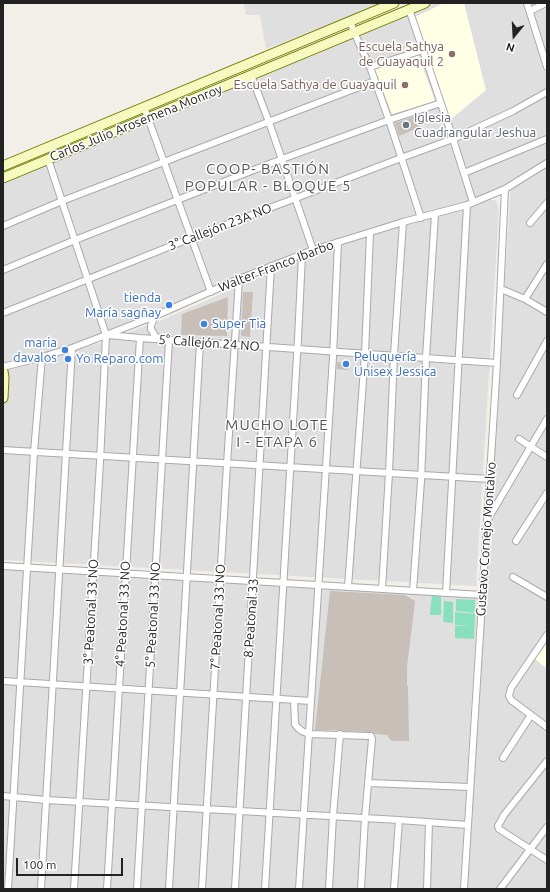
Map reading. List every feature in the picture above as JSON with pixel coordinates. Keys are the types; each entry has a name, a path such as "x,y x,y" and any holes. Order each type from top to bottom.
{"main road":[{"name":"Carlos Julio Arosemena Monroy","path":"3,166 394,3"},
{"name":"Carlos Julio Arosemena Monroy","path":"3,178 425,3"},
{"path":"3,371 3,398"}],"street":[{"path":"527,3 544,50 547,67"},
{"path":"530,10 546,3"},
{"path":"409,9 464,173 470,203 458,360 446,593"},
{"path":"350,21 370,66 421,218"},
{"path":"370,66 423,50"},
{"path":"251,75 269,122 313,250"},
{"path":"3,226 62,201 375,82"},
{"name":"3° Callejón 23A NO","path":"3,313 191,238 453,139 513,111 547,92"},
{"path":"3,270 75,240 282,159 440,103"},
{"path":"144,107 210,292"},
{"path":"464,173 547,139"},
{"path":"48,159 106,335"},
{"name":"Walter Franco Ibarbo","path":"3,367 72,348 155,316 239,279 313,250 470,203 505,189 547,163"},
{"name":"Gustavo Cornejo Montalvo","path":"464,889 497,363 505,189"},
{"path":"530,223 547,202"},
{"path":"413,591 421,475 426,358 435,214"},
{"path":"382,589 394,356 403,222"},
{"path":"348,587 364,354 370,233"},
{"path":"299,889 326,470 338,242"},
{"path":"265,889 298,349 302,255"},
{"path":"525,299 547,264"},
{"name":"8 Peatonal 33","path":"235,889 271,266"},
{"name":"7° Peatonal 33 NO","path":"202,889 239,279"},
{"path":"501,289 525,299 547,312"},
{"path":"155,316 151,329 152,333 160,340"},
{"name":"5° Callejón 24 NO","path":"106,335 497,363"},
{"name":"3° Peatonal 33 NO","path":"74,889 106,335"},
{"name":"4° Peatonal 33 NO","path":"107,889 140,338"},
{"name":"5° Peatonal 33 NO","path":"137,889 169,340"},
{"path":"517,395 547,341"},
{"path":"169,889 200,342"},
{"path":"41,889 72,348"},
{"path":"8,889 34,452 42,357"},
{"path":"487,520 547,419"},
{"path":"519,439 547,457"},
{"path":"3,450 490,479"},
{"path":"516,541 547,493"},
{"path":"3,566 482,595"},
{"path":"513,577 547,597"},
{"path":"547,635 511,688 509,696 511,700 547,727"},
{"path":"3,681 312,701"},
{"path":"294,700 295,724 302,731 309,734 371,736 361,889"},
{"path":"503,758 531,715"},
{"path":"329,889 340,734"},
{"path":"547,761 504,815 498,826 547,860"},
{"path":"369,783 470,787"},
{"path":"3,796 46,800 468,825"},
{"path":"394,889 399,820"},
{"path":"427,889 429,822"},
{"path":"500,889 547,827"}],"shaded area":[{"path":"243,3 383,3 266,49 260,15 246,15"},
{"name":"COOP- BASTIÓN POPULAR - BLOQUE 5","path":"411,3 547,3 547,889 466,889 511,183 469,201 328,241 174,312 80,347 3,367 3,176"},
{"name":"Escuela Sathya de Guayaquil 2","path":"444,3 464,3 486,90 450,120 415,17"},
{"name":"Escuela Sathya de Guayaquil","path":"418,54 435,101 392,114 375,69"},
{"name":"MUCHO LOTE I - ETAPA 6","path":"488,200 496,200 499,210 476,586 3,560 3,370 100,343 164,319 324,249"},
{"path":"3,569 478,598 460,889 3,889"},
{"path":"547,639 547,669 534,658"}],"green space":[{"path":"432,594 441,595 441,615 430,615"},
{"path":"456,599 475,600 475,613 456,611"},
{"path":"444,601 453,602 453,623 443,622"},
{"path":"455,612 475,614 474,639 455,638 455,626 471,626 455,625"}],"building":[{"name":"Iglesia Cuadrangular Jeshua","path":"416,116 420,127 399,136 395,123"},
{"path":"243,292 253,292 250,337 241,336"},
{"name":"Super Tia","path":"228,297 227,336 181,335 182,314"},
{"path":"337,362 349,363 348,370 337,369"},
{"path":"330,591 405,595 415,601 407,667 409,741 391,741 387,735 375,734 371,732 315,730"}],"place":[{"name":"Escuela Sathya de Guayaquil 2","path":"452,54"},
{"name":"Escuela Sathya de Guayaquil","path":"405,85"},
{"name":"Iglesia Cuadrangular Jeshua","path":"406,125"},
{"name":"tienda María sagñay","path":"169,305"},
{"name":"Super Tia","path":"204,324"},
{"name":"maria davalos","path":"65,350"},
{"name":"Yo Reparo.com","path":"68,359"},
{"name":"Peluquería Unisex Jessica","path":"346,364"}],"district":[{"name":"COOP- BASTIÓN POPULAR - BLOQUE 5","path":"268,178"},
{"name":"MUCHO LOTE I - ETAPA 6","path":"277,434"}]}
